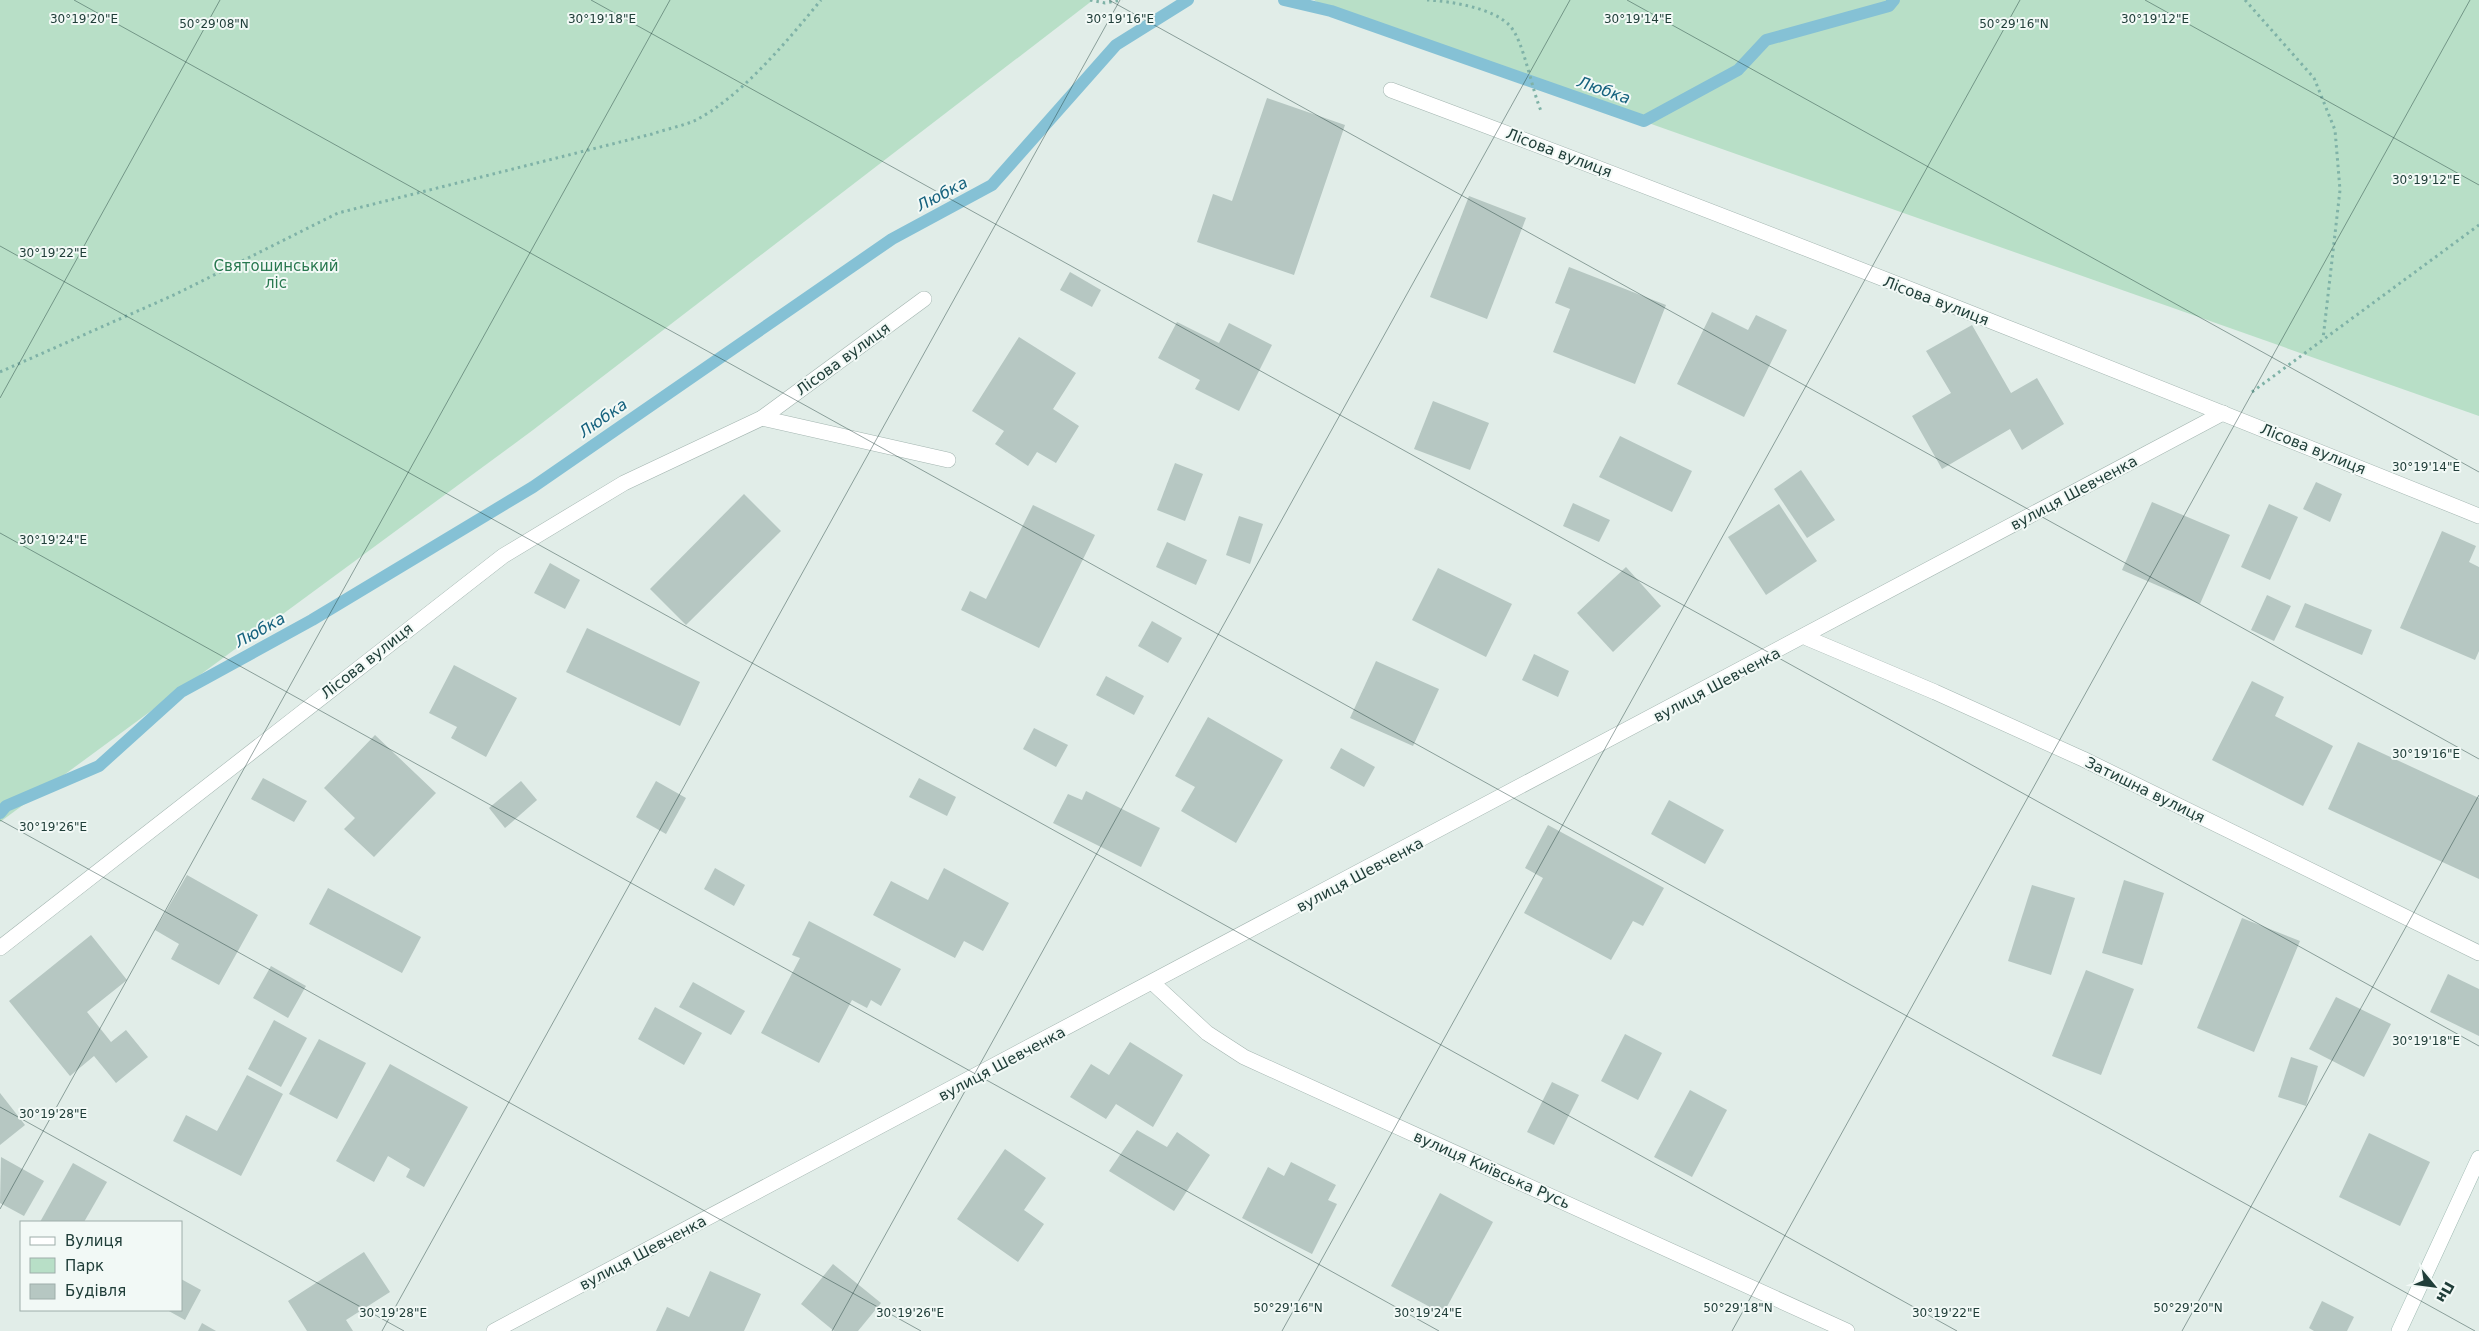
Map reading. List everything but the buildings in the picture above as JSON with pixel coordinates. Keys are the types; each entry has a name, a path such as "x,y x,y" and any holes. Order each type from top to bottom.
{"street":[{"name":"Лісова вулиця","path":"1391,90 1559,153 2479,516"},
{"name":"Лісова вулиця","path":"0,948 503,556 624,483 762,418 924,300"},
{"name":"вулиця Шевченка","path":"494,1331 1807,638 2222,413"},
{"path":"762,418 948,460"},
{"name":"Затишна вулиця","path":"1807,638 1935,692 2082,759 2479,953"},
{"name":"вулиця Київська Русь","path":"1154,984 1207,1034 1244,1057 1847,1331"},
{"path":"2399,1331 2479,1158"}],"path":[{"path":"0,372 176,294 338,213 642,136 695,120 729,98 793,34 821,0"},
{"path":"1090,0 1105,3 1122,0"},
{"path":"1427,0 1444,1 1482,10 1511,26 1521,50 1536,101"},
{"path":"2245,0 2314,78 2335,130 2340,190 2323,339"},
{"path":"2222,413 2479,225"}],"green space":[{"name":"Святошинський ліс","path":"0,0 1093,0 533,430 0,822"},
{"path":"1314,0 2479,0 2479,416 1331,11"}],"waterway":[{"name":"Любка","path":"0,813 6,806 99,766 181,692 312,620 533,487 892,239 992,185 1116,45 1188,0"},
{"name":"Любка","path":"1284,0 1331,11 1644,121 1738,70 1766,40 1889,6 1894,0"}]}
